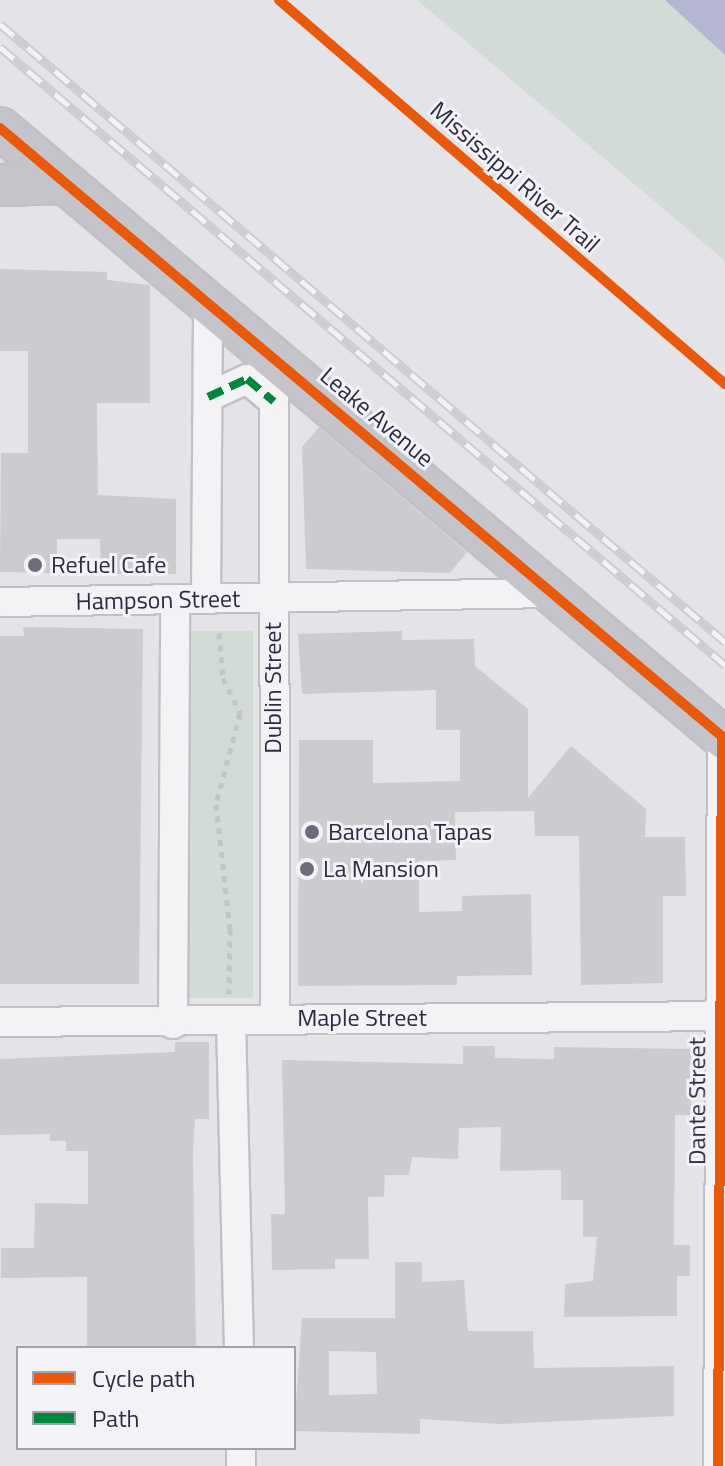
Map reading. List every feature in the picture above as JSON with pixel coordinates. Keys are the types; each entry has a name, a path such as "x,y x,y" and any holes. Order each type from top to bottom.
{"street":[{"name":"Leake Avenue","path":"0,128 556,593 724,738"},
{"path":"0,185 64,183"},
{"path":"206,599 208,302"},
{"name":"Dublin Street","path":"274,357 275,1019"},
{"path":"208,397 217,387 247,379 274,402"},
{"name":"Hampson Street","path":"0,602 556,593"},
{"path":"173,1024 175,600"},
{"name":"Dante Street","path":"718,1466 724,738"},
{"name":"Maple Street","path":"0,1022 173,1024 275,1019 721,1016"},
{"path":"239,1021 239,1346"}],"path":[{"path":"219,633 223,678 240,713 216,804 239,1021"}],"shaded area":[{"path":"417,0 675,0 725,50 725,261"},
{"path":"186,631 253,631 253,998 186,998"}],"water":[{"path":"665,0 725,0 725,55"}],"building":[{"path":"0,269 107,272 107,280 150,285 150,403 97,403 98,495 176,499 176,574 101,574 100,539 57,539 57,573 0,572 1,453 28,453 28,351 0,351"},
{"path":"319,427 467,552 450,573 306,569 302,447"},
{"path":"23,627 143,629 139,984 0,984 0,636 24,636"},
{"path":"402,631 402,640 474,639 475,666 528,709 528,798 571,746 646,809 645,837 685,837 686,896 663,896 663,983 581,985 579,836 535,836 534,811 455,812 456,860 419,861 419,912 462,911 462,896 531,894 532,975 457,976 457,985 298,986 299,740 373,740 373,783 460,781 460,730 436,730 436,690 302,694 298,634"},
{"path":"175,1042 209,1042 209,1119 195,1119 193,1152 196,1346 87,1346 87,1277 1,1278 1,1248 34,1248 35,1203 88,1204 88,1151 66,1151 66,1141 50,1141 50,1134 0,1135 0,1059 175,1052"},
{"path":"463,1046 495,1046 495,1058 554,1059 554,1047 691,1049 691,1115 675,1115 674,1245 690,1245 690,1276 677,1276 677,1316 564,1317 565,1284 593,1281 597,1237 583,1237 583,1200 561,1200 561,1170 500,1171 501,1127 459,1128 458,1159 412,1157 409,1175 385,1175 384,1197 368,1197 369,1259 335,1259 335,1269 272,1270 271,1214 285,1214 282,1060 463,1064"},
{"path":"395,1262 422,1262 422,1282 464,1280 468,1331 533,1331 534,1368 674,1366 674,1416 501,1424 420,1419 420,1434 296,1431 302,1318 395,1318","holes":["329,1351 376,1352 377,1394 329,1395"]}],"railway":[{"path":"0,24 725,642"},
{"path":"0,47 725,665"}],"marked path":[{"path":"208,397 247,379 274,402"}],"cycle path":[{"name":"Mississippi River Trail","path":"279,0 725,384"},
{"path":"0,128 725,739"},
{"path":"718,1466 722,737"}],"place":[{"name":"Refuel Cafe","path":"35,565"},
{"name":"Barcelona Tapas","path":"312,832"},
{"name":"La Mansion","path":"307,869"}]}
